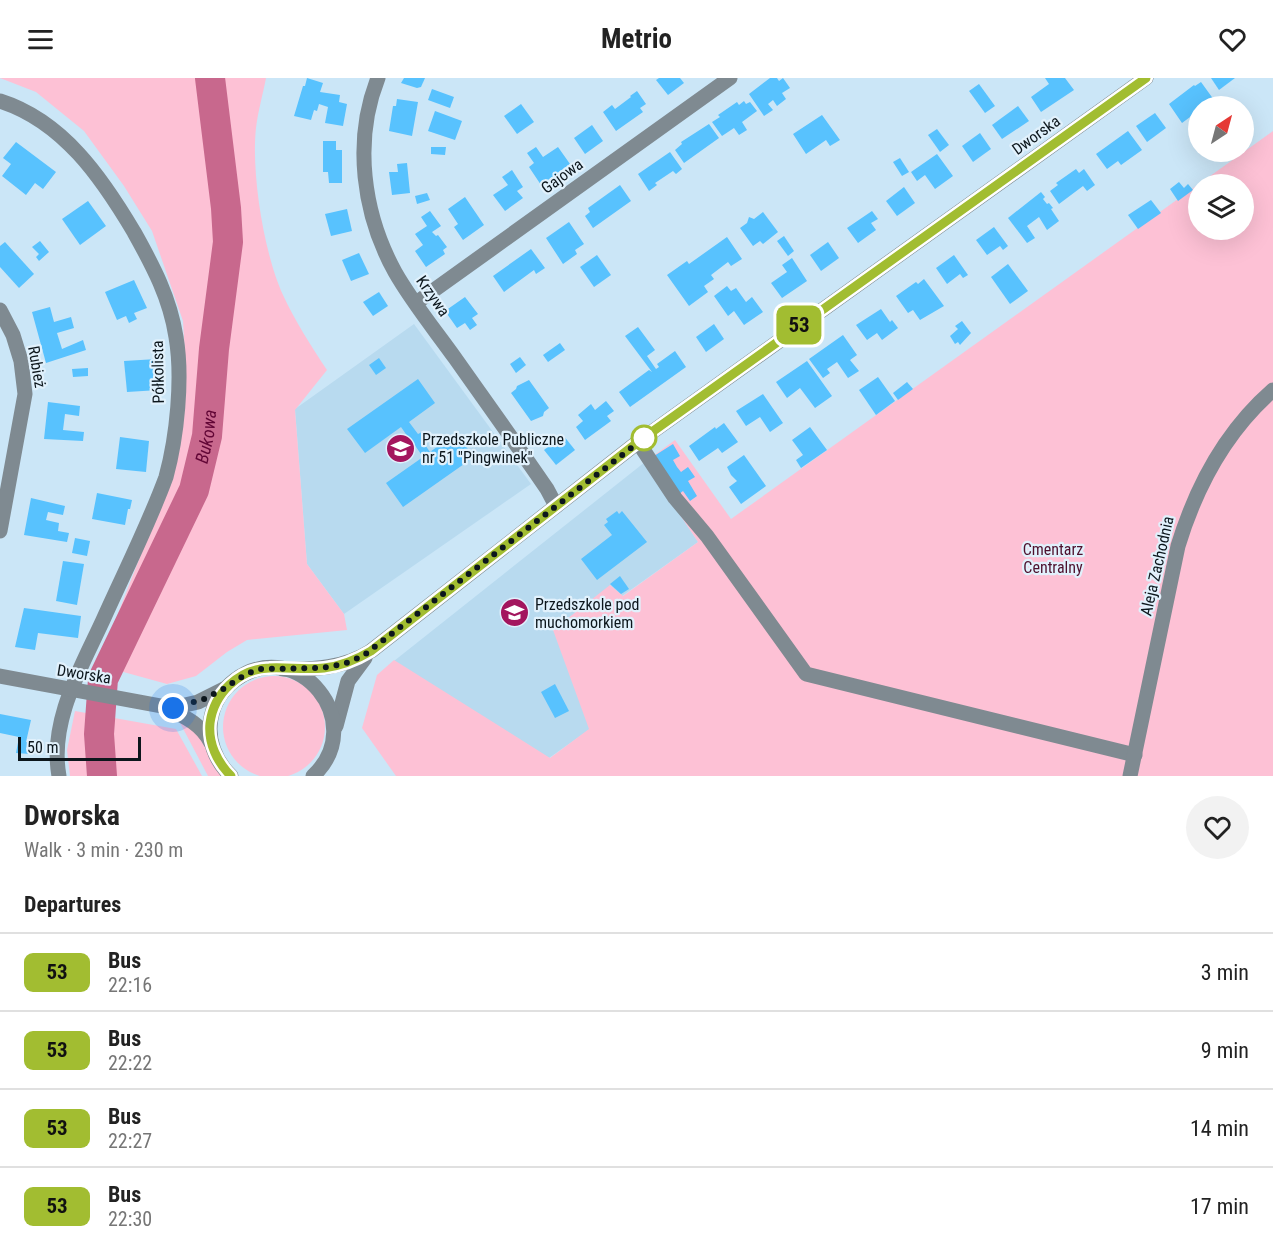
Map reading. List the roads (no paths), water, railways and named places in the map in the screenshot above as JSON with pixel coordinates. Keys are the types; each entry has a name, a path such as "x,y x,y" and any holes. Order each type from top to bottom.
{"street":[{"name":"Krzywa","path":"378,78 366,124 364,142 366,185 370,207 385,252 416,303 547,489 556,506"},
{"name":"Gajowa","path":"416,303 730,78"},
{"name":"Dworska","path":"0,676 172,708 193,703 227,687 239,677 253,671 268,668 309,669 334,666 355,660 371,651 638,442 1146,78"},
{"name":"Półkolista","path":"0,101 23,110 53,131 81,155 104,183 162,285 173,322 178,356 174,441 166,477 70,690"},
{"name":"Rubież","path":"0,531 25,394 21,361 13,335 1,315"},
{"name":"Aleja Zachodnia","path":"1130,776 1174,561 1187,516 1202,480 1213,462 1252,410 1273,390"},
{"path":"638,442 675,498 707,536 806,674 1135,755"},
{"name":"Dworska","path":"317,775 330,752 348,681 371,651"},
{"path":"283,669 305,677 322,693 332,714 333,737"},
{"path":"212,745 210,729 212,714 227,687"},
{"path":"58,776 56,760 58,745 70,690"},
{"name":"Dworska","path":"162,707 195,723 208,736 218,759 231,776"}],"waterway":[{"name":"Bukowa","path":"102,776 99,734 103,679 194,490 207,436 214,349 228,242 210,78"}],"place":[{"name":"Przedszkole Publiczne nr 51 \"Pingwinek\"","path":"401,448"},
{"name":"Przedszkole pod muchomorkiem","path":"514,613"}],"park label":[{"name":"Cmentarz Centralny","path":"1053,558"}]}
